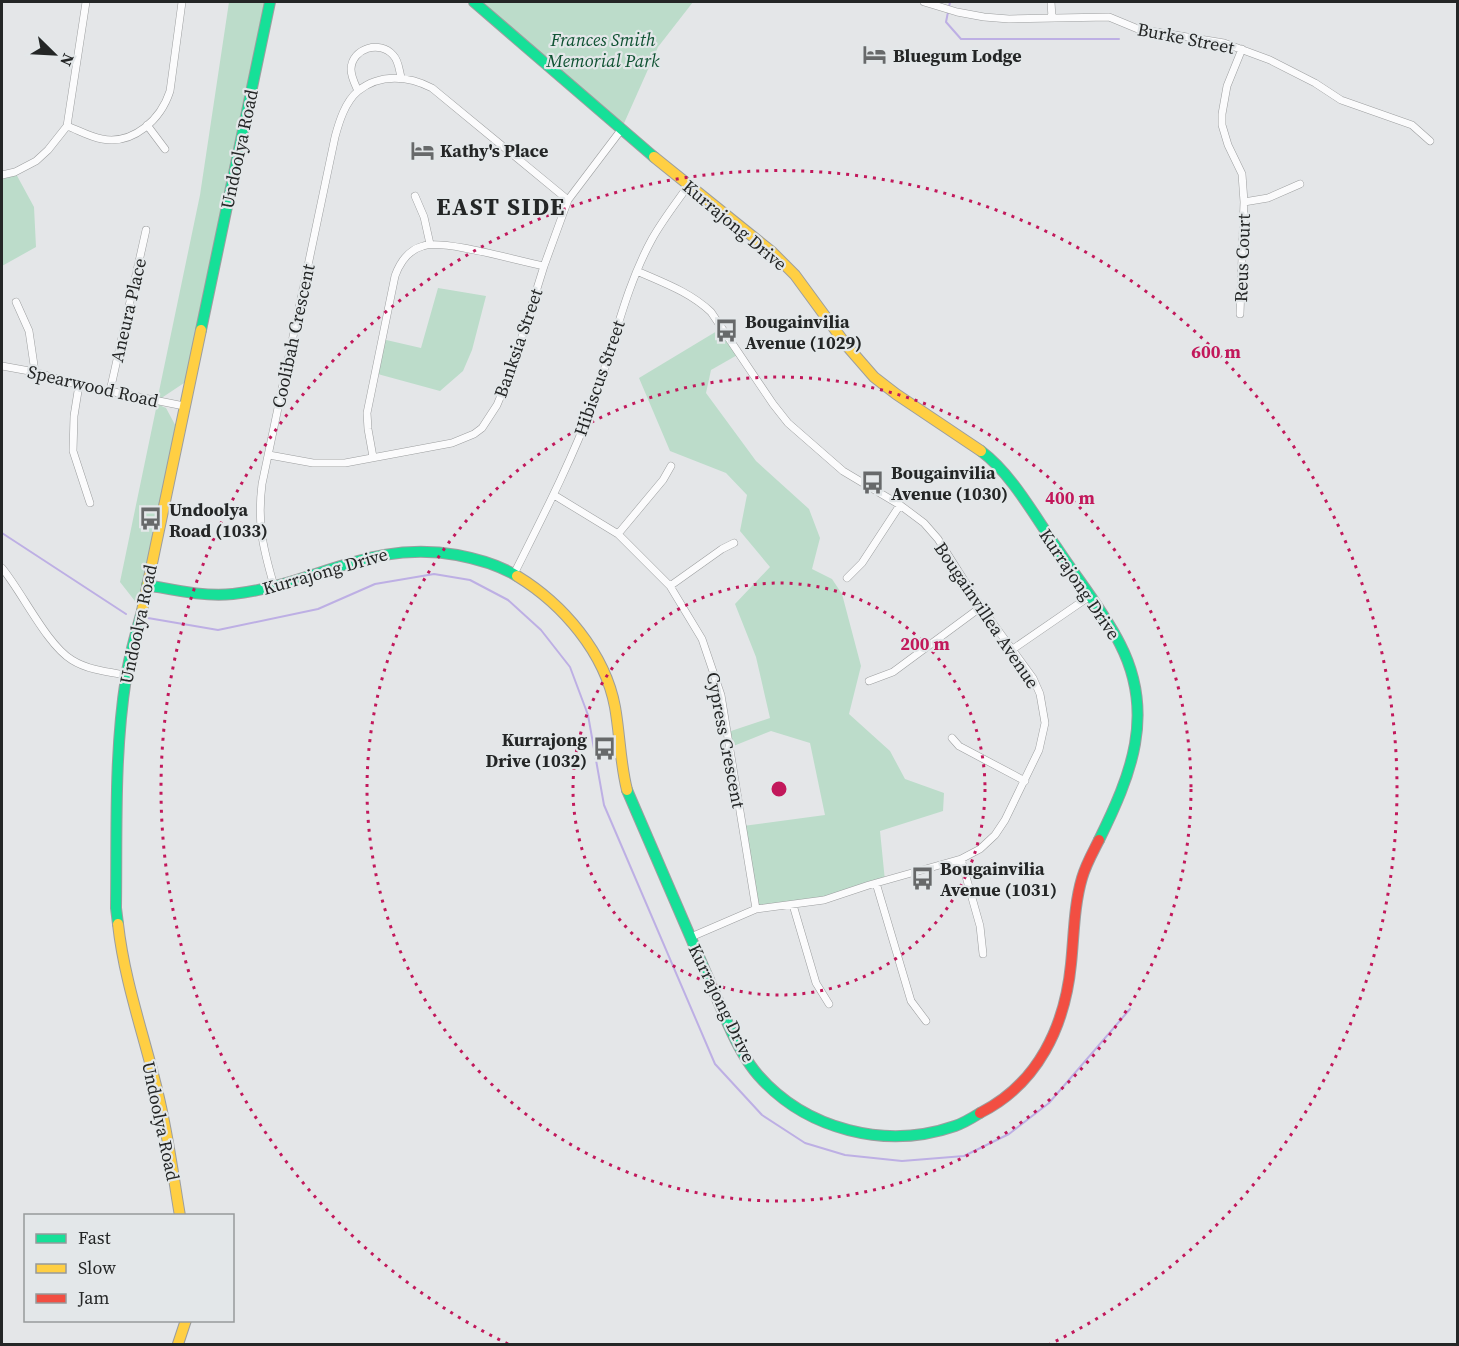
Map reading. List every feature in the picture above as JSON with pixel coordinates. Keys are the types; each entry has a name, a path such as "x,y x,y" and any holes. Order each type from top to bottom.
{"street":[{"path":"2,175 15,172 36,161 67,126 86,2"},
{"path":"67,126 102,139 115,140 126,137 147,125 158,115 170,91 182,2"},
{"name":"Undoolya Road","path":"180,1214 161,1107 126,974 116,908 117,780 126,675 138,629 270,2"},
{"name":"Kurrajong Drive","path":"147,585 220,596 274,586 377,555 399,551 439,553 470,558 514,574 556,606 587,642 599,664 610,686 619,735 622,769 629,797 733,1035 758,1074 783,1098 819,1121 834,1127 872,1136 927,1135 969,1122 1008,1096 1039,1062 1050,1044 1062,1020 1069,992 1077,899 1082,876 1128,779 1138,736 1137,692 1129,661 1110,623 1004,473 988,456 874,377 847,346 792,272 772,252 687,186 474,2"},
{"name":"Burke Street","path":"924,2 957,12 1009,19 1109,17 1138,29 1224,43 1301,76 1341,100 1412,125 1430,141"},
{"path":"1051,2 1052,18"},
{"path":"401,77 394,56 387,50 373,47 358,53 351,67 352,77 358,91 384,79 401,77 414,79 432,88 568,200"},
{"name":"Reus Court","path":"1240,314 1244,202 1242,174 1227,145 1222,114 1227,86 1242,49"},
{"name":"Coolibah Crescent","path":"274,586 262,546 260,504 335,137 344,112 358,91"},
{"path":"147,125 165,148"},
{"name":"Banksia Street","path":"269,455 313,463 345,463 452,443 482,428 497,405 512,369 544,266 568,200 621,130"},
{"name":"Reus Court","path":"1244,202 1281,194 1300,184"},
{"name":"Hibiscus Street","path":"514,574 554,495 593,404 626,298 637,272 652,239 687,186"},
{"path":"415,196 424,217 430,244"},
{"name":"Aneura Place","path":"110,391 146,230"},
{"path":"373,458 368,413 395,276 399,266 410,253 430,244 544,266"},
{"name":"Bougainvillea Avenue","path":"637,272 680,290 700,302 711,312 788,423 843,471 900,505 924,523 938,539 981,606 1033,678 1040,694 1045,723 1039,750 1005,820 995,835 980,849 961,859 824,900 756,909 691,937"},
{"path":"16,302 30,331 35,372"},
{"name":"Spearwood Road","path":"2,366 35,372 79,385 184,406"},
{"path":"79,385 74,416 73,451 90,503"},
{"path":"618,534 663,480 671,466"},
{"name":"Cypress Crescent","path":"554,495 618,534 670,586 702,639 721,695 756,909"},
{"path":"847,578 862,563 900,505"},
{"path":"670,586 734,543"},
{"path":"2,568 49,636 71,660 81,665 126,675"},
{"path":"1013,649 1090,596"},
{"path":"869,681 893,672 981,606"},
{"path":"952,738 959,746 1025,781"},
{"path":"961,859 980,926 983,954"},
{"path":"876,883 911,1001 926,1021"},
{"path":"793,905 816,983 829,1004"},
{"path":"178,1344 185,1322"}],"green space":[{"path":"229,2 270,2 190,379 157,401 200,195"},
{"name":"Frances Smith Memorial Park","path":"474,2 693,2 658,47 621,130"},
{"path":"15,172 34,207 36,247 2,266 2,175"},
{"path":"438,288 486,296 472,350 463,371 440,391 374,373 382,339 421,348"},
{"path":"722,328 739,354 711,370 706,393 756,461 809,509 820,538 812,569 832,579 842,594 861,666 849,714 890,751 905,779 944,793 943,811 880,831 885,881 824,900 756,909 743,826 825,815 810,743 771,731 731,747 728,732 770,718 756,657 735,604 770,567 740,531 747,495 726,473 670,451 639,378"},
{"path":"157,404 166,408 179,432 142,610 120,582"}],"waterway":[{"path":"950,2 946,22 961,39 1119,39"},
{"path":"2,533 126,614"},
{"path":"148,618 218,630 318,609 375,584 434,574 470,580 508,600 541,630 570,667 588,715 604,805 715,1064 762,1115 805,1143 845,1155 902,1161 964,1156 1009,1134 1049,1103 1130,1009"}],"traffic: fast":[{"path":"201,330 270,2"},
{"path":"474,2 654,157"},
{"path":"981,451 1013,484 1098,607 1120,644 1131,670 1138,720 1135,744 1121,792 1099,840"},
{"path":"147,585 200,594 233,594 290,582 370,558 397,553 426,552 473,558 517,576"},
{"path":"118,924 116,822 122,707 127,670 142,611"},
{"path":"627,790 734,1037 753,1069 777,1094 799,1110 823,1122 875,1135 902,1136 929,1133 958,1125 980,1113"}],"traffic: slow":[{"path":"654,157 772,252 795,275 847,346 874,377 981,451"},
{"path":"142,611 201,330"},
{"path":"517,576 534,587 566,616 592,649 602,668 615,707 627,790"},
{"path":"118,924 131,994 161,1107 180,1214"},
{"path":"178,1344 185,1322"}],"traffic: jam":[{"path":"980,1113 1000,1101 1018,1086 1033,1069 1055,1031 1068,987 1079,888 1099,840"}],"place":[{"name":"Bluegum Lodge","path":"875,55"},
{"name":"Kathy's Place","path":"422,150"},
{"name":"Bougainvilia Avenue (1029)","path":"727,331"},
{"name":"Bougainvilia Avenue (1030)","path":"873,482"},
{"name":"Undoolya Road (1033)","path":"151,519"},
{"name":"Kurrajong Drive (1032)","path":"605,749"},
{"name":"Bougainvilia Avenue (1031)","path":"922,878"}],"district":[{"name":"EAST SIDE","path":"501,206"}]}
